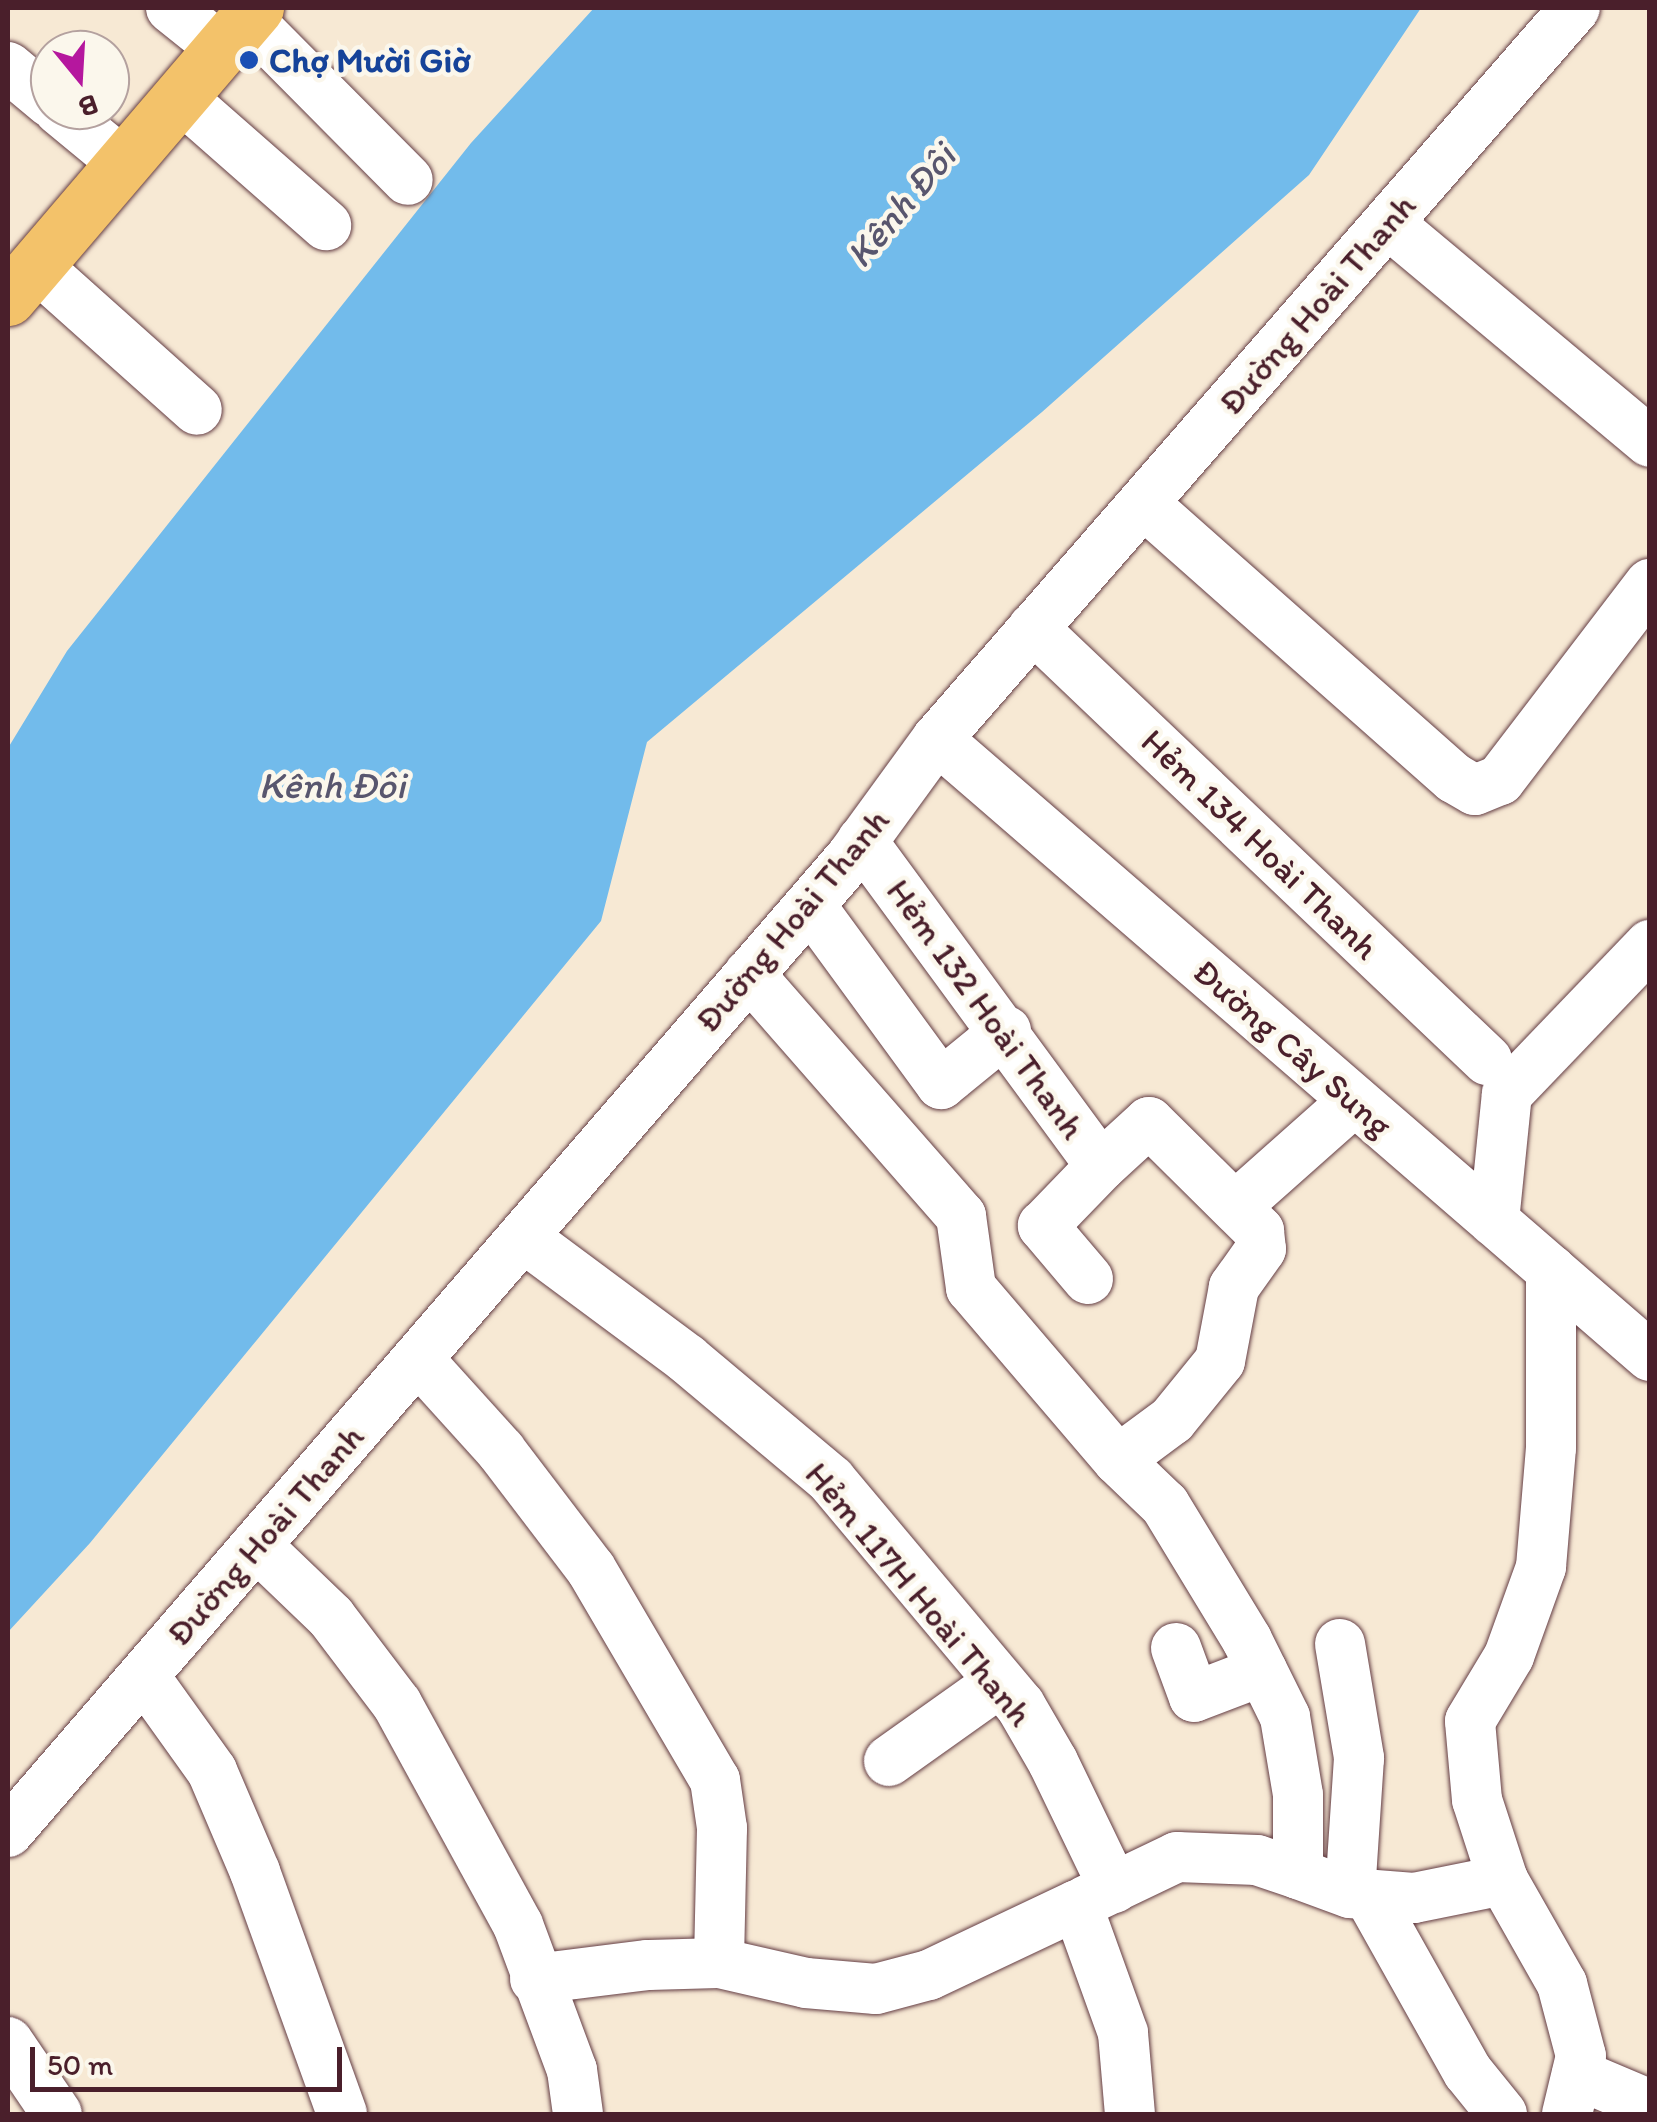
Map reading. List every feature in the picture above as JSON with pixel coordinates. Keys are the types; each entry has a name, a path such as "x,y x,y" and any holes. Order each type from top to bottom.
{"main road":[{"path":"21,281 241,24"}],"street":[{"path":"170,8 241,24 408,180"},
{"name":"Đường Hoài Thanh","path":"8,1832 810,905 937,740 1033,628 1576,8"},
{"path":"8,67 30,85"},
{"path":"179,96 326,225"},
{"path":"83,130 122,162"},
{"path":"1388,223 1650,442"},
{"path":"21,281 197,410"},
{"path":"1143,504 1454,778 1476,790 1500,780 1650,584"},
{"name":"Hẻm 134 Hoài Thanh","path":"1033,628 1487,1060"},
{"name":"Đường Cây Sung","path":"937,740 1650,1356"},
{"name":"Hẻm 132 Hoài Thanh","path":"862,841 1006,1031 1101,1166 1149,1122 1259,1231 1261,1249 1234,1287 1220,1361 1172,1420 1118,1460"},
{"path":"810,905 941,1084 1006,1031"},
{"path":"1494,1222 1507,1094 1650,945"},
{"path":"749,974 961,1216 971,1288 1118,1460 1165,1505 1262,1670 1285,1718 1298,1795 1298,1874"},
{"path":"1236,1205 1354,1101"},
{"path":"1088,1279 1043,1226 1101,1166"},
{"name":"Hẻm 117H Hoài Thanh","path":"523,1236 688,1359 831,1480 1000,1682 1053,1762 1096,1897 1123,2034 1130,2114"},
{"path":"1550,1270 1551,1448 1542,1567 1509,1656 1470,1721 1477,1800 1502,1880 1562,1984 1581,2056 1572,2094 1650,2104"},
{"path":"418,1358 501,1451 591,1569 715,1780 722,1828 719,1963"},
{"path":"256,1545 331,1617 396,1704 518,1924 535,1979 572,2070 578,2114"},
{"path":"1340,1644 1359,1758 1359,1894 1468,2072 1502,2114"},
{"path":"1176,1648 1194,1698 1262,1670"},
{"path":"144,1676 212,1771 255,1872 342,2114"},
{"path":"888,1761 1000,1682"},
{"path":"535,1979 648,1965 719,1963 806,1982 876,1989 928,1974 1177,1857 1257,1860 1359,1894 1414,1898 1502,1880"},
{"path":"8,2042 57,2114"}],"water":[{"name":"Kênh Đôi","path":"594,8 1421,8 1309,175 1042,412 647,742 601,921 90,1543 8,1632 8,748 67,651 471,143"}],"place":[{"name":"Chợ Mười Giờ","path":"249,60"}]}
